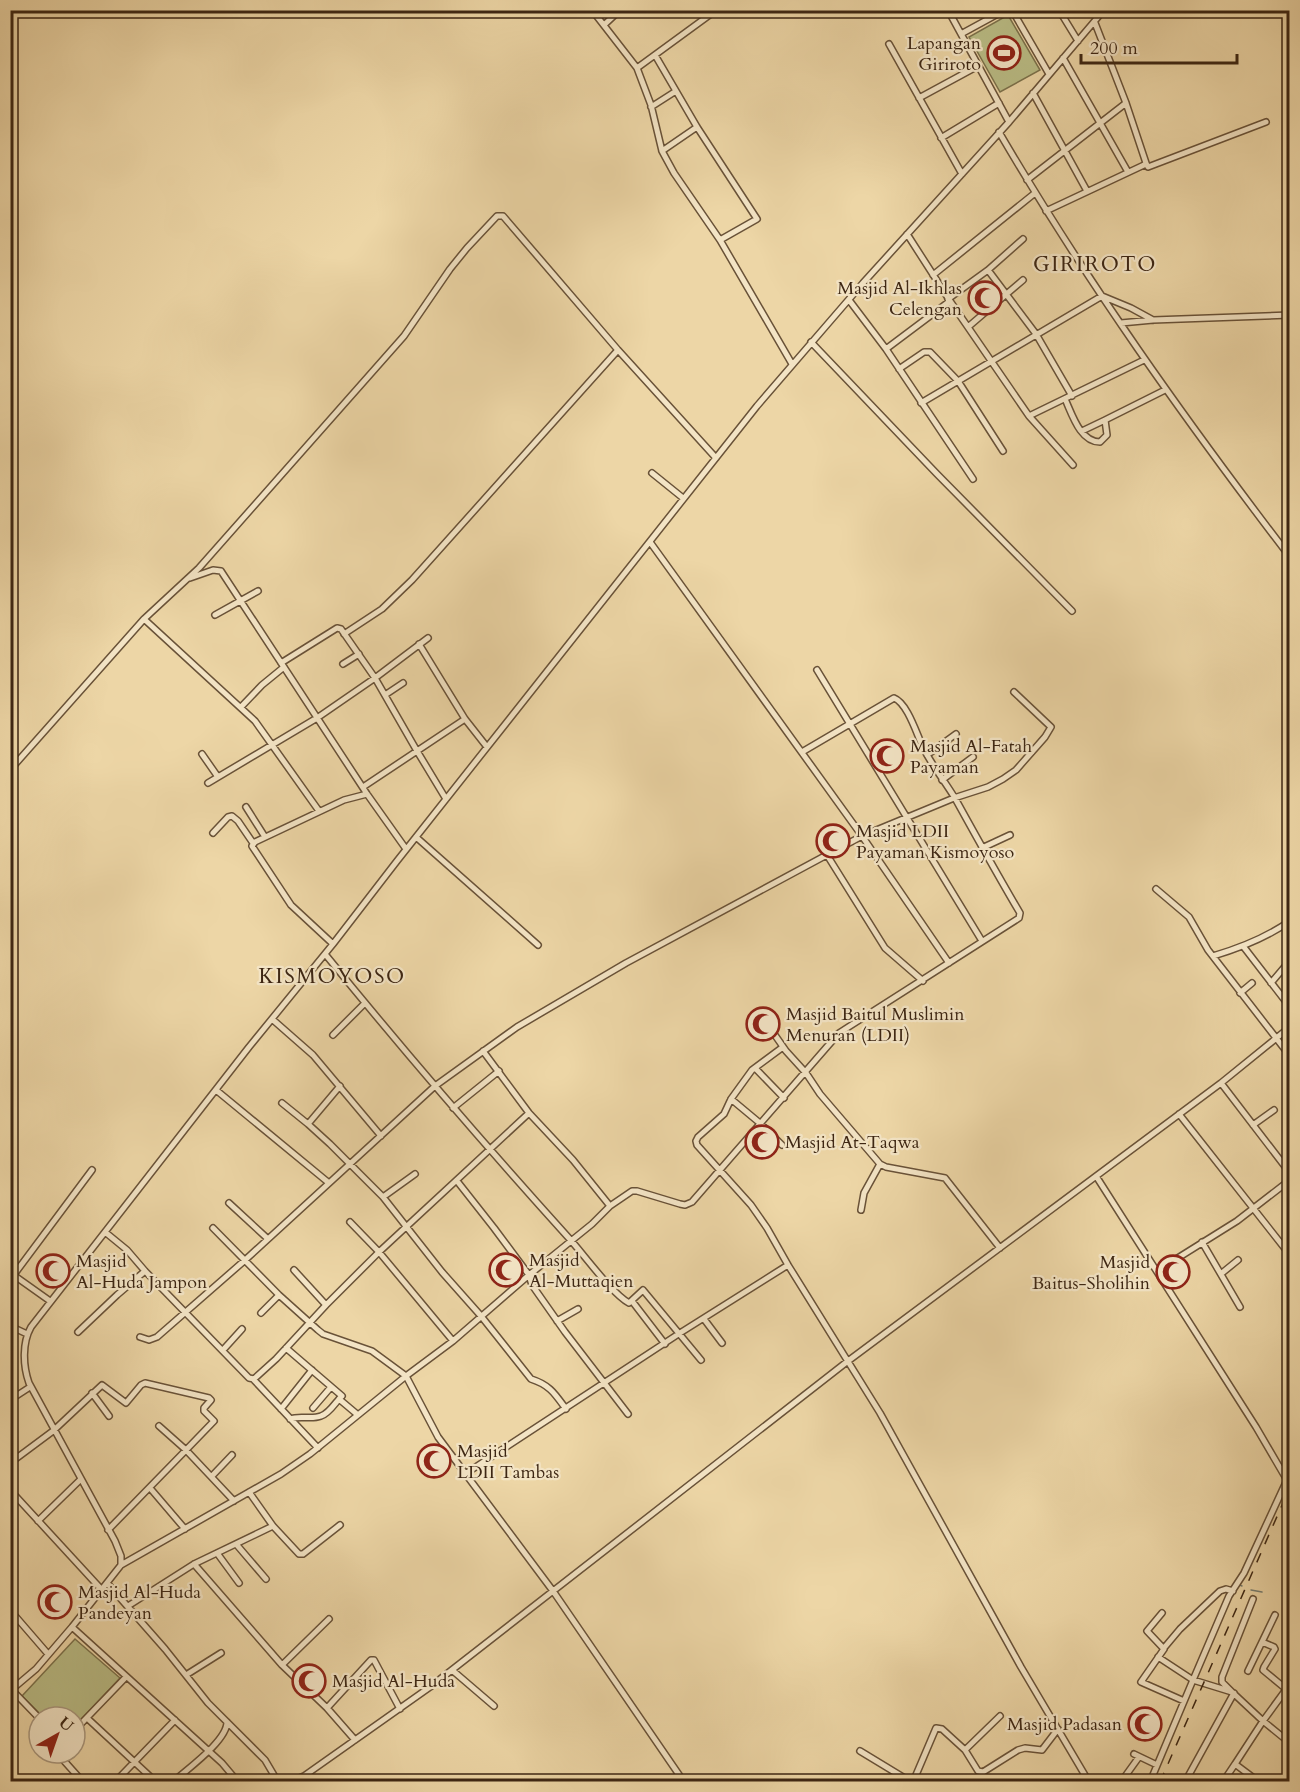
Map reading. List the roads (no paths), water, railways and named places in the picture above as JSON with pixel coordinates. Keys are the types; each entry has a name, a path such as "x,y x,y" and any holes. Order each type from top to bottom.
{"street":[{"path":"592,10 637,68 651,107 662,151 674,173 720,240 792,364"},
{"path":"604,25 620,10"},
{"path":"948,10 1009,122"},
{"path":"961,34 1005,10"},
{"path":"1012,10 1049,74"},
{"path":"1059,10 1078,41"},
{"path":"121,1564 119,1551 30,1387 24,1357 27,1336 50,1301 683,498 792,364 1009,122 1104,10"},
{"path":"637,68 715,11"},
{"path":"1095,22 1148,167 1266,122"},
{"path":"889,44 962,174"},
{"path":"655,55 697,127 757,219 720,240"},
{"path":"1063,58 1128,172"},
{"path":"919,98 978,66"},
{"path":"651,107 676,91"},
{"path":"1033,93 1087,191"},
{"path":"941,138 999,103"},
{"path":"1027,180 1126,103"},
{"path":"662,151 697,127"},
{"path":"999,132 1046,211 1144,360 1201,441 1290,557"},
{"path":"1046,211 1146,163"},
{"path":"933,275 1035,193"},
{"path":"10,770 144,619 188,578 404,336 450,269 497,216 503,216 618,350 716,458"},
{"path":"907,234 949,300 1029,416 1073,465"},
{"path":"886,349 988,270 1023,239"},
{"path":"988,270 1036,334 1072,396"},
{"path":"968,327 1023,280"},
{"path":"1102,296 1153,320"},
{"path":"921,403 1102,296"},
{"path":"849,300 886,349 973,479"},
{"path":"1121,323 1290,315"},
{"path":"812,342 937,474 1072,611"},
{"path":"344,634 382,609 412,580 618,350"},
{"path":"899,369 927,351 958,381 1003,451"},
{"path":"1029,416 1144,360"},
{"path":"1082,431 1165,390"},
{"path":"1065,399 1082,431 1092,441 1100,442 1107,435 1105,420"},
{"path":"651,472 683,498"},
{"path":"650,542 862,836 949,963"},
{"path":"188,578 218,570 406,849"},
{"path":"215,615 258,591"},
{"path":"144,619 255,721 319,811"},
{"path":"241,707 283,665 337,628 341,629 375,678 446,799"},
{"path":"208,783 317,718 428,638"},
{"path":"419,644 465,719 487,747"},
{"path":"343,664 359,654"},
{"path":"817,670 982,941"},
{"path":"385,695 403,683"},
{"path":"140,1337 154,1339 187,1312 435,1086 524,1022 626,963 862,836 954,798 988,787 1016,770 1051,727 1014,692"},
{"path":"27,1706 11,1690 36,1669 72,1628 121,1564 280,1474 318,1448 453,1341 610,1206 634,1191 680,1204 694,1200 839,1033 1018,920 1020,916 927,754 905,708 897,699 894,698 802,752"},
{"path":"363,787 465,719"},
{"path":"927,754 956,734"},
{"path":"202,754 218,777"},
{"path":"942,780 973,758"},
{"path":"253,843 344,800 367,794"},
{"path":"246,807 265,837"},
{"path":"213,833 228,817 232,816 238,821 253,843 252,848 291,905 333,944"},
{"path":"982,848 1010,835"},
{"path":"416,837 538,945"},
{"path":"827,855 885,948 922,981"},
{"path":"1156,889 1189,917 1213,956 1290,1056"},
{"path":"1213,956 1272,933 1290,921"},
{"path":"1243,946 1290,1007"},
{"path":"325,954 489,1151 625,1301 632,1302 643,1290 701,1360"},
{"path":"1271,983 1287,964"},
{"path":"1240,993 1252,983"},
{"path":"333,1035 365,1003"},
{"path":"763,1018 835,1112 880,1164 947,1180 1000,1248"},
{"path":"272,1019 313,1055 381,1136"},
{"path":"290,1782 304,1776 452,1670 848,1361 1221,1083 1290,1027"},
{"path":"783,1047 755,1068 731,1099 724,1114 698,1137 696,1142 759,1215 880,1413 1021,1667 1089,1782"},
{"path":"483,1051 529,1113 573,1160 610,1206"},
{"path":"755,1068 783,1098"},
{"path":"453,1108 499,1071"},
{"path":"1221,1083 1290,1173"},
{"path":"308,1124 340,1086"},
{"path":"216,1090 329,1183"},
{"path":"731,1099 782,1144"},
{"path":"282,1103 330,1144 383,1197 442,1272 482,1316 531,1380 549,1387 566,1409"},
{"path":"1253,1125 1274,1110"},
{"path":"253,1379 379,1252 529,1113"},
{"path":"1179,1114 1290,1256"},
{"path":"861,1210 864,1194 880,1164"},
{"path":"50,1301 12,1276 92,1170"},
{"path":"383,1197 415,1174"},
{"path":"1096,1176 1287,1478 1255,1551 1220,1614 1150,1782"},
{"path":"1157,1270 1237,1221 1290,1180"},
{"path":"457,1181 528,1275 532,1285 557,1321 628,1414"},
{"path":"229,1203 268,1239"},
{"path":"350,1221 379,1252 453,1341"},
{"path":"213,1228 279,1295 323,1334 372,1351 406,1376 435,1431 553,1591 684,1782"},
{"path":"105,1232 127,1250 318,1448"},
{"path":"1202,1242 1240,1307"},
{"path":"1222,1273 1238,1260"},
{"path":"465,1474 788,1265"},
{"path":"294,1270 326,1305"},
{"path":"78,1332 145,1271"},
{"path":"261,1312 279,1295"},
{"path":"632,1302 664,1344"},
{"path":"557,1321 578,1309"},
{"path":"704,1319 722,1343"},
{"path":"10,1326 27,1336"},
{"path":"223,1350 242,1329"},
{"path":"286,1348 342,1396 318,1418 290,1419"},
{"path":"281,1409 312,1370"},
{"path":"10,1463 53,1431 103,1385 126,1403 145,1383 210,1398 204,1411 214,1421 108,1530"},
{"path":"10,1400 30,1387"},
{"path":"313,1408 331,1388"},
{"path":"92,1393 109,1416"},
{"path":"339,1399 358,1415"},
{"path":"159,1426 186,1450 234,1501"},
{"path":"212,1476 232,1455"},
{"path":"38,1521 80,1480"},
{"path":"150,1488 185,1529"},
{"path":"10,1490 101,1589"},
{"path":"249,1492 273,1526 297,1553 301,1554 340,1525"},
{"path":"128,1606 194,1564 273,1526"},
{"path":"236,1544 266,1579"},
{"path":"217,1553 240,1583"},
{"path":"194,1564 282,1665 327,1708 355,1740"},
{"path":"107,1583 208,1703 265,1760 278,1782"},
{"path":"1184,1701 1141,1682 1164,1648 1186,1624 1220,1591 1226,1589 1233,1591"},
{"path":"1253,1599 1222,1682 1290,1743"},
{"path":"11,1610 48,1654"},
{"path":"1162,1613 1147,1631 1164,1648"},
{"path":"1248,1671 1275,1615"},
{"path":"282,1665 329,1619"},
{"path":"72,1628 175,1720 238,1782"},
{"path":"1223,1782 1288,1686 1263,1670 1275,1649 1262,1641"},
{"path":"186,1675 221,1653"},
{"path":"1158,1657 1193,1680 1233,1693"},
{"path":"327,1708 371,1660 374,1660 400,1709"},
{"path":"452,1670 494,1706"},
{"path":"126,1677 87,1718 156,1782"},
{"path":"1193,1782 1187,1779 1233,1693"},
{"path":"965,1750 1000,1716"},
{"path":"115,1782 175,1720"},
{"path":"173,1782 208,1751 226,1730 226,1722"},
{"path":"860,1751 912,1782 936,1728 940,1728 965,1750 978,1772 983,1772 1018,1750 1025,1748 1042,1750 1058,1729"},
{"path":"1121,1782 1136,1755 1157,1765"},
{"path":"1235,1764 1259,1782"},
{"path":"68,1765 83,1782"}],"waterway":[{"path":"1251,1590 1262,1592"}],"railway":[{"path":"1160,1782 1290,1487"}],"place":[{"name":"Lapangan Giriroto","path":"1004,53"},
{"name":"Masjid Al-Ikhlas Celengan","path":"985,298"},
{"name":"Masjid Al-Fatah Payaman","path":"887,756"},
{"name":"Masjid LDII Payaman Kismoyoso","path":"833,841"},
{"name":"Masjid Baitul Muslimin Menuran (LDII)","path":"763,1024"},
{"name":"Masjid At-Taqwa","path":"762,1142"},
{"name":"Masjid Al-Muttaqien","path":"506,1270"},
{"name":"Masjid Al-Huda Jampon","path":"53,1271"},
{"name":"Masjid Baitus-Sholihin","path":"1173,1272"},
{"name":"Masjid LDII Tambas","path":"434,1461"},
{"name":"Masjid Al-Huda Pandeyan","path":"55,1602"},
{"name":"Masjid Al-Huda","path":"309,1681"},
{"name":"Masjid Padasan","path":"1145,1724"}],"district":[{"name":"GIRIROTO","path":"1095,264"},
{"name":"KISMOYOSO","path":"332,976"}]}
